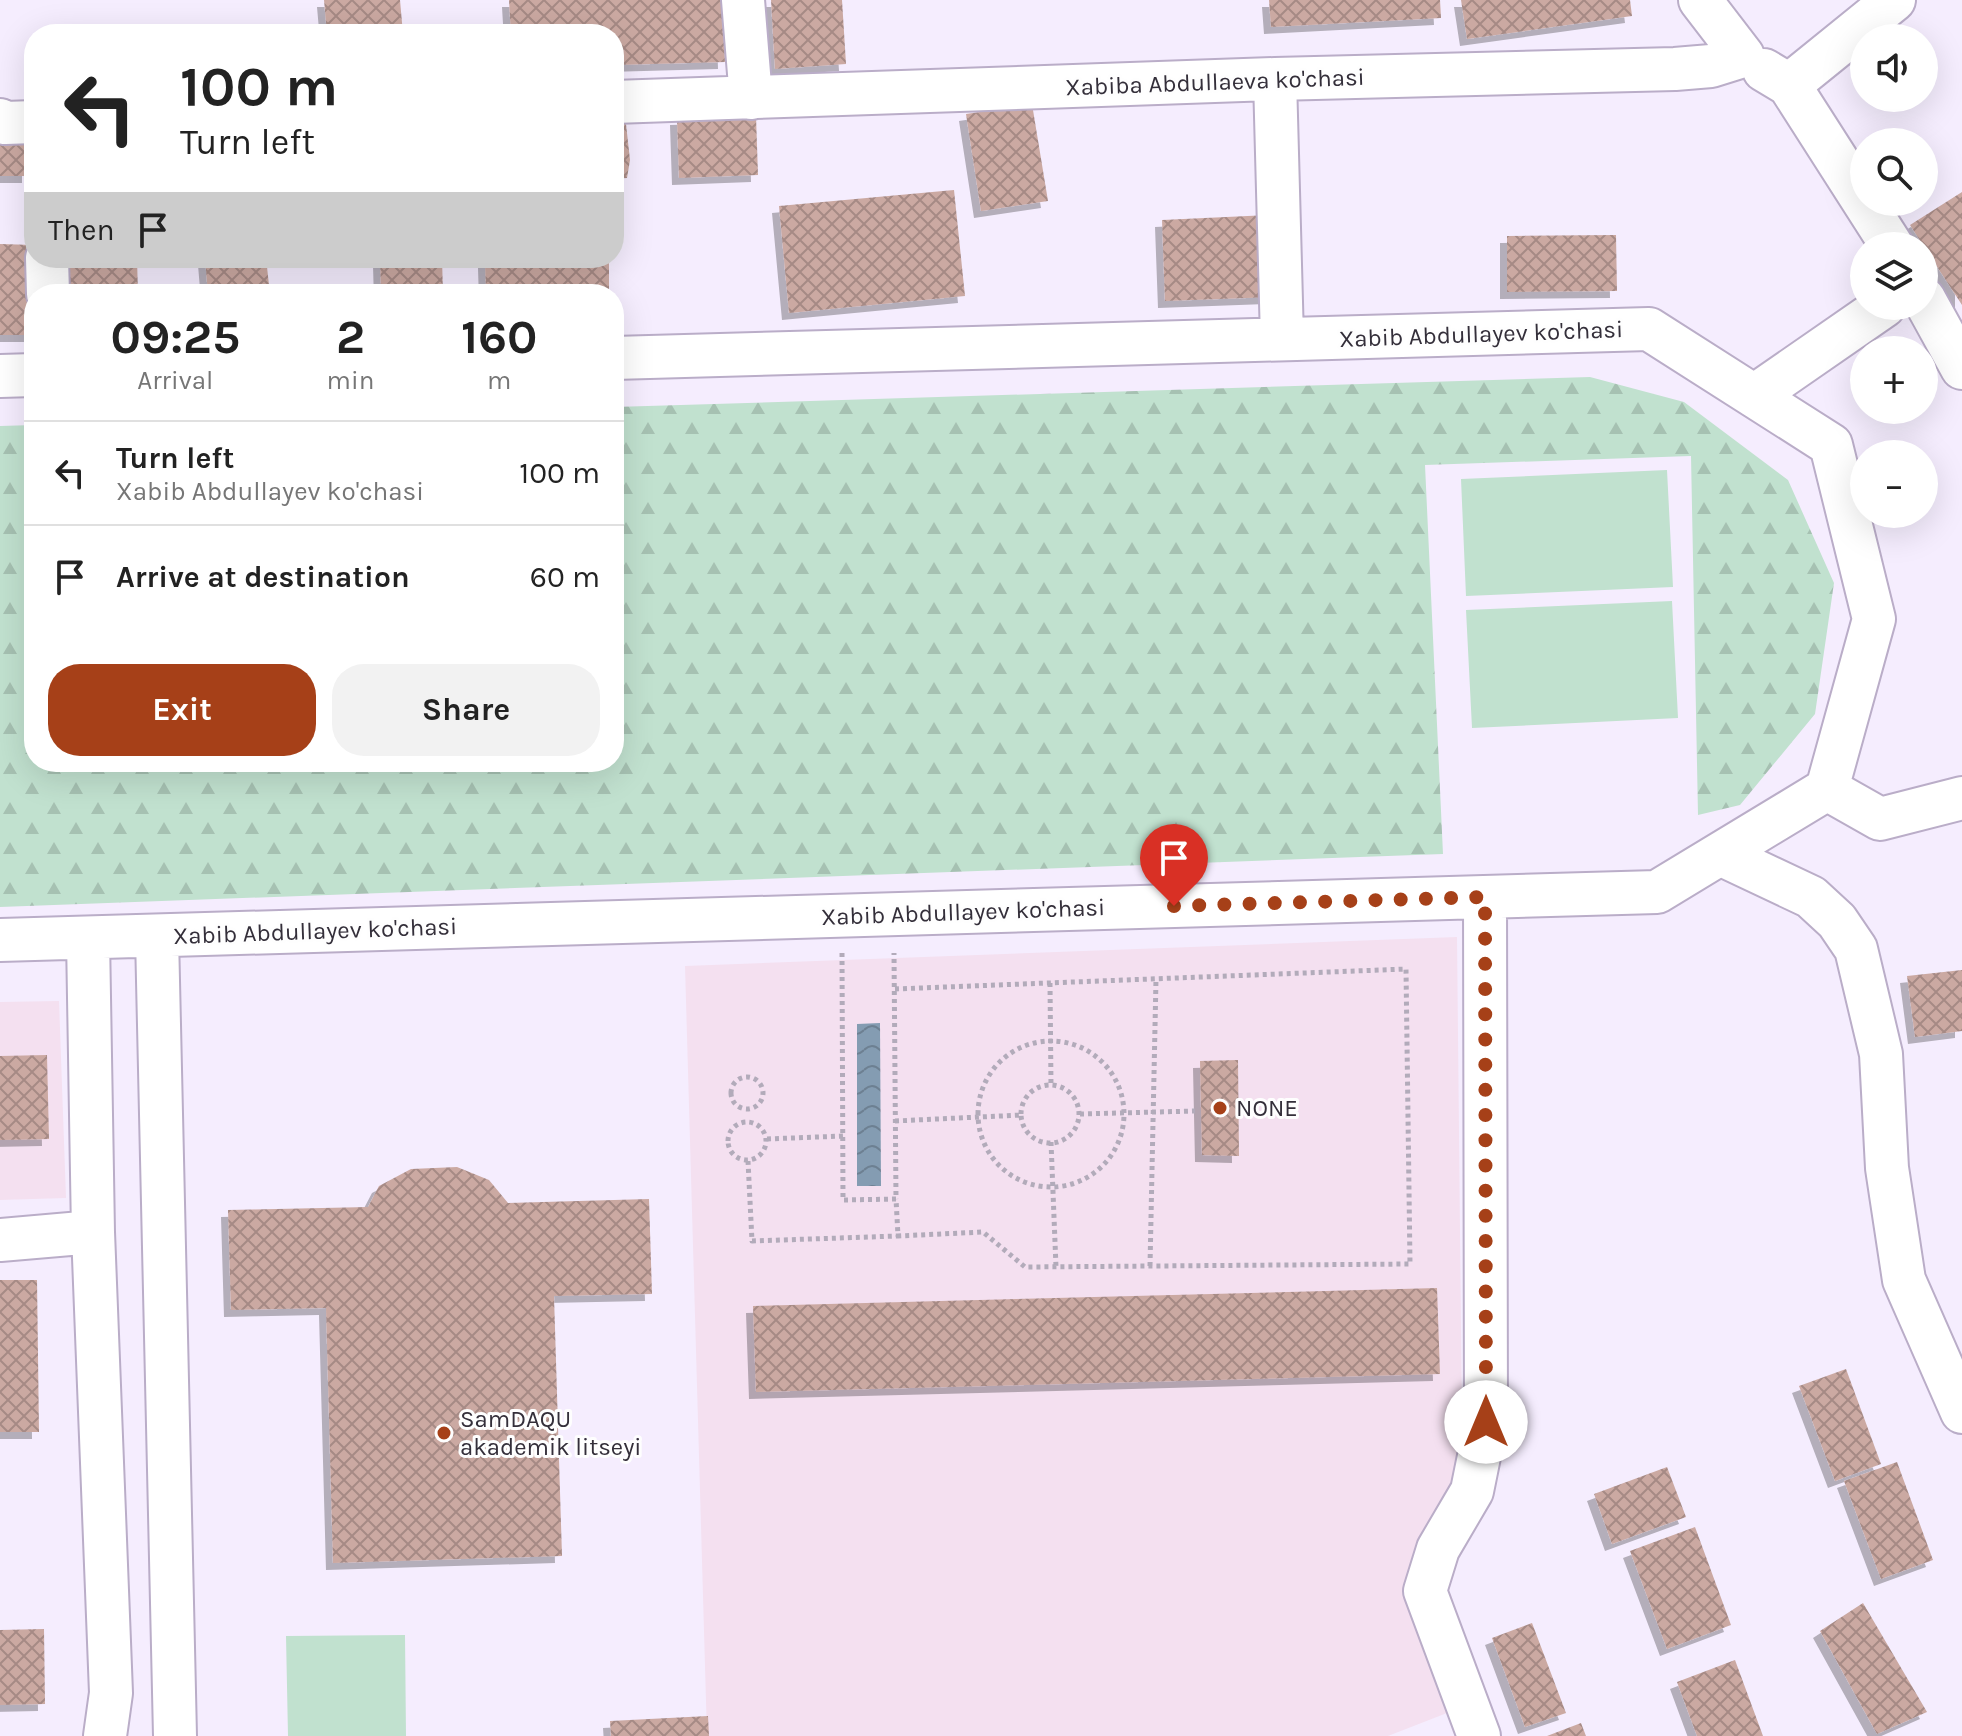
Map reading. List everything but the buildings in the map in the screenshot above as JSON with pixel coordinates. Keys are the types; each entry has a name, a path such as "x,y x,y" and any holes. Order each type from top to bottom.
{"street":[{"path":"743,0 751,98"},
{"path":"1700,0 1743,56 1789,85 1883,232"},
{"path":"1789,85 1894,0"},
{"name":"Xabiba Abdullaeva ko'chasi","path":"624,102 1275,79 1675,69 1711,66 1743,56"},
{"path":"1275,79 1282,339"},
{"path":"0,120 5,123 24,122"},
{"path":"1754,396 1864,320"},
{"path":"1936,320 1962,368"},
{"name":"Xabib Abdullayev ko'chasi","path":"0,940 1657,892 1827,789 1874,619 1831,445 1649,329 624,358"},
{"path":"0,376 24,375"},
{"path":"1827,789 1880,819 1962,798"},
{"path":"1720,854 1811,897 1837,921 1856,949 1881,1054 1887,1168 1904,1280 1962,1412"},
{"path":"1479,1736 1425,1591 1438,1549 1472,1491 1486,1422 1485,897"},
{"path":"157,936 175,1736"},
{"path":"88,938 93,1232 111,1693 105,1736"},
{"path":"0,1240 93,1232"}],"path":[{"path":"894,914 898,1236"},
{"path":"842,916 843,1200 896,1199"},
{"path":"748,1161 752,1241 983,1232 1025,1267 1410,1264 1406,969 895,989"},
{"path":"1150,1266 1156,979"},
{"path":"1050,983 1051,1085"},
{"path":"1049,1040 1073,1043 1094,1054 1111,1071 1121,1092 1125,1112 1120,1140 1107,1162 1088,1178 1052,1187 1039,1187 1015,1178 996,1163 982,1141 977,1117 979,1093 989,1072 1006,1055 1026,1044 1049,1040"},
{"path":"740,1078 755,1080 761,1087 760,1103 750,1109 739,1108 732,1100 731,1090 740,1078"},
{"path":"1051,1085 1068,1090 1078,1105 1079,1114 1074,1131 1060,1141 1051,1142 1035,1138 1028,1132 1022,1115 1022,1106 1033,1090 1051,1085"},
{"path":"750,1109 750,1121"},
{"path":"1079,1114 1195,1111"},
{"path":"895,1121 1022,1115"},
{"path":"750,1121 761,1127 767,1139 760,1156 748,1161 731,1152 728,1140 732,1128 750,1121"},
{"path":"767,1139 843,1136"},
{"path":"1051,1142 1056,1267"}],"shaded area":[{"path":"1457,937 1462,1425 1453,1487 1405,1586 1447,1713 1388,1736 707,1736 685,966"},
{"path":"59,1001 66,1198 0,1200 0,1002"}],"green space":[{"path":"1590,377 1684,402 1788,480 1834,583 1815,714 1740,805 1698,815 1691,456 1425,465 1443,854 0,907 0,426 24,425 24,772 624,772 624,407"},
{"path":"1667,470 1673,587 1466,596 1461,479"},
{"path":"1672,601 1678,718 1472,728 1466,610"},
{"path":"405,1635 406,1736 288,1736 286,1636"}],"water":[{"path":"880,1023 881,1186 857,1186 857,1024"}],"place":[{"name":"NONE","path":"1220,1108"},
{"name":"SamDAQU akademik litseyi","path":"444,1433"}],"route":[{"path":"1174,906 1485,897 1486,1422"}]}
